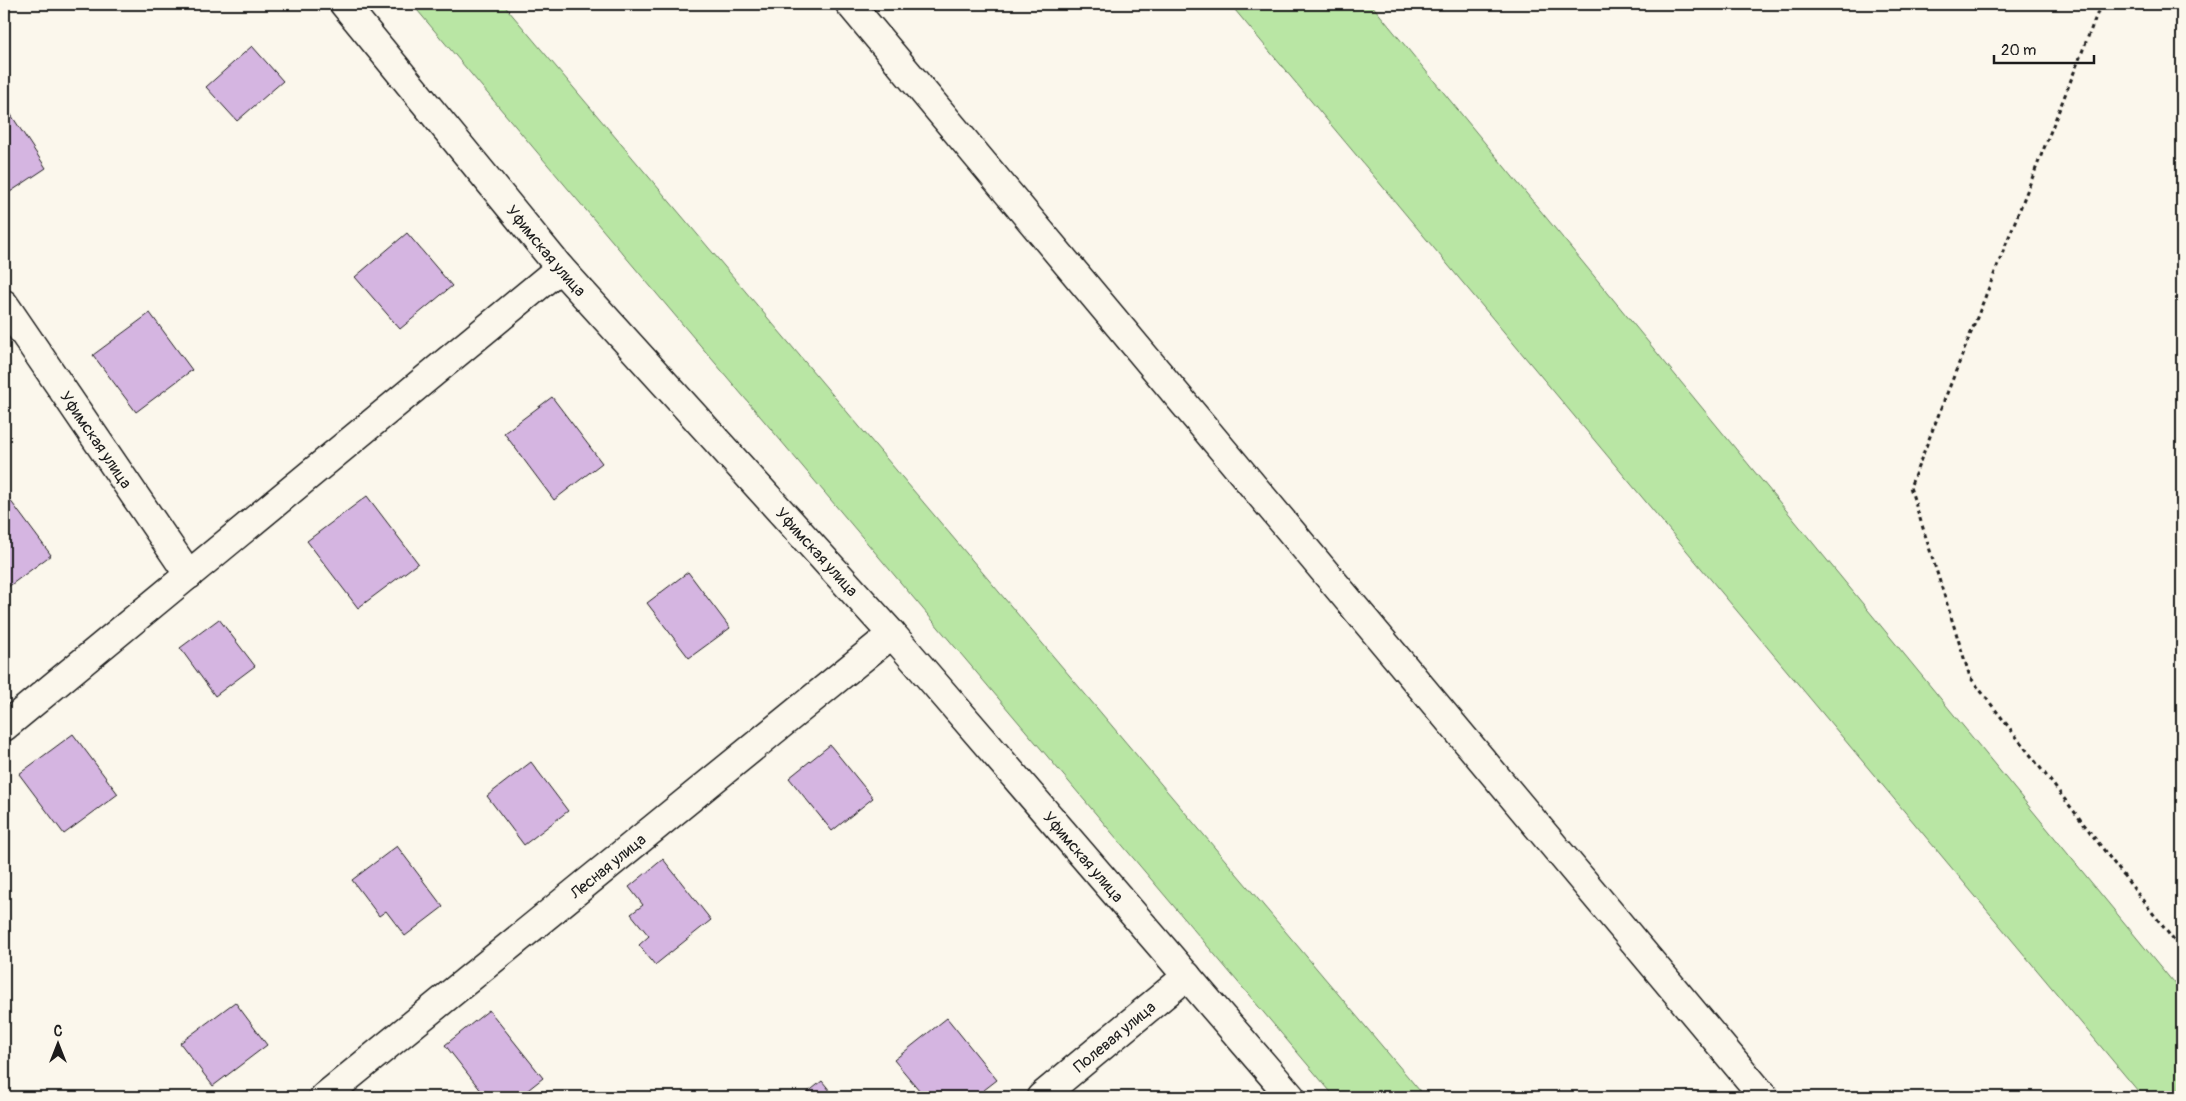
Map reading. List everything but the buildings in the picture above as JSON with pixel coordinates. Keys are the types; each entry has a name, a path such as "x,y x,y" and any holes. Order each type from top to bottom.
{"street":[{"name":"Уфимская улица","path":"344,4 560,268 892,634 1291,1097"},
{"path":"850,4 1764,1097"},
{"path":"4,727 560,268"},
{"name":"Уфимская улица","path":"4,304 189,575"},
{"name":"Лесная улица","path":"324,1097 892,634"},
{"name":"Полевая улица","path":"1041,1097 1187,976"}],"path":[{"path":"2100,4 1910,487 1970,677 2182,951"}],"green space":[{"path":"412,4 503,4 1425,1097 1335,1097"},
{"path":"1230,4 1371,4 2182,993 2182,1097 2143,1097"}]}
